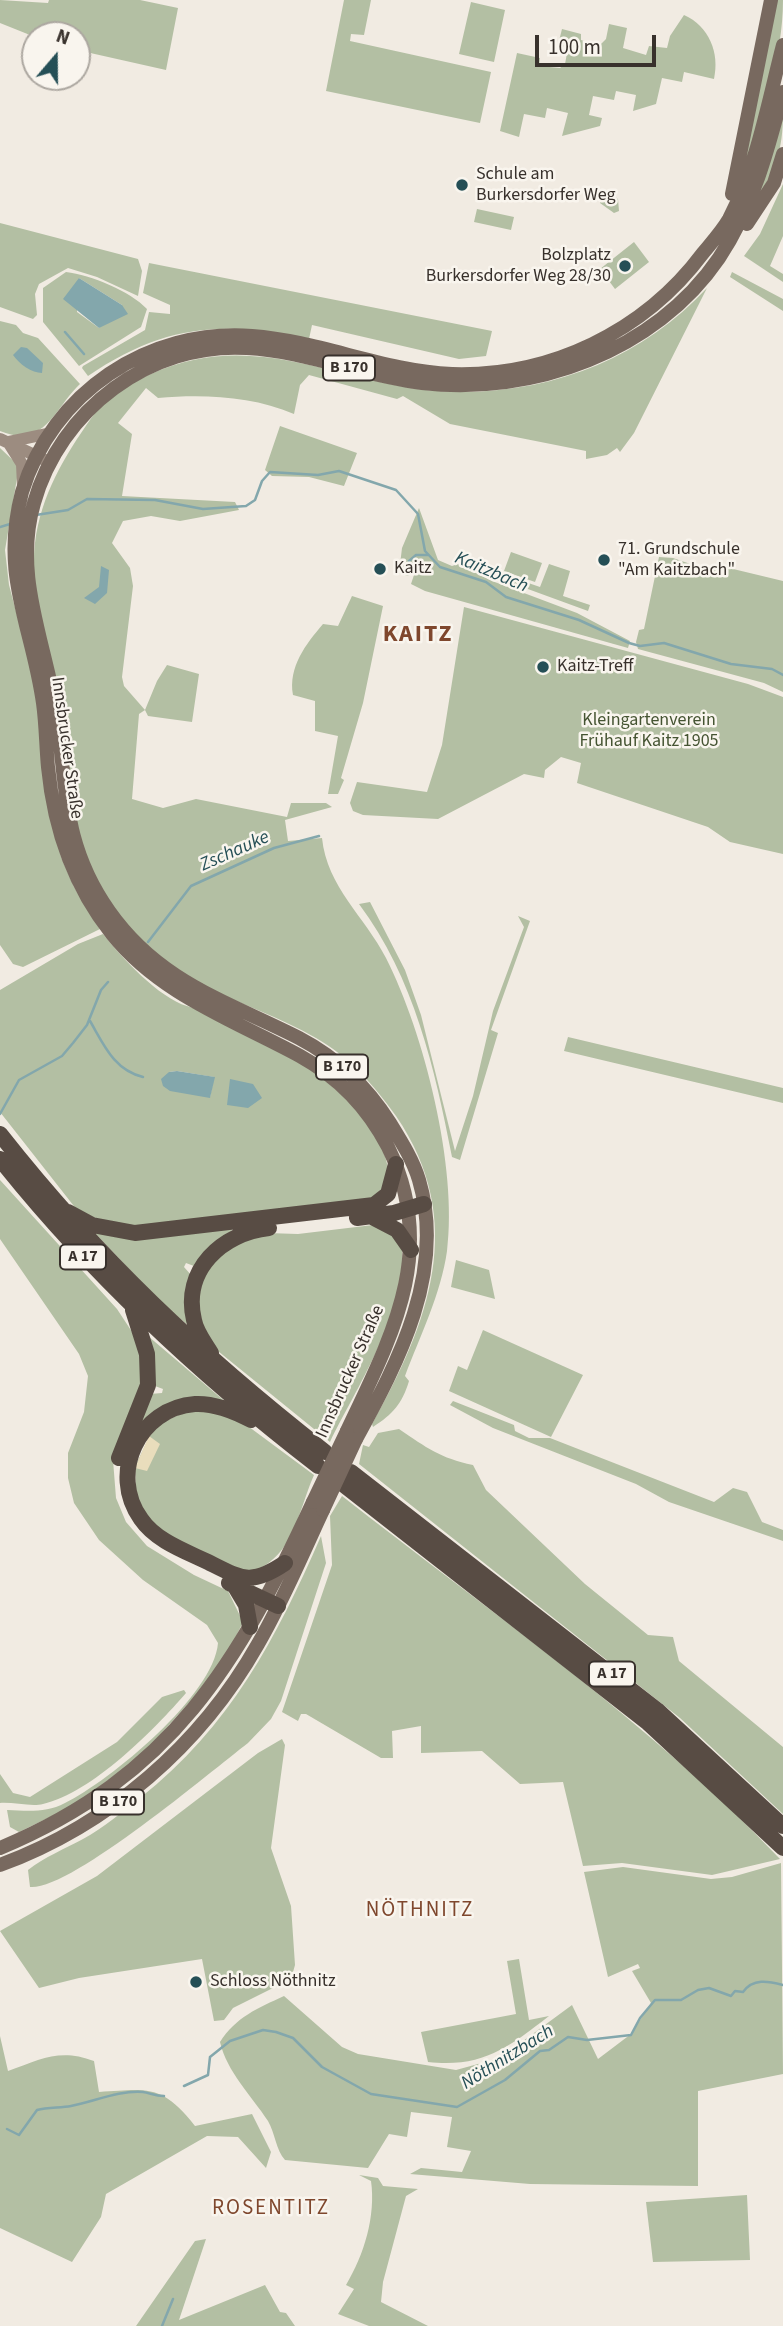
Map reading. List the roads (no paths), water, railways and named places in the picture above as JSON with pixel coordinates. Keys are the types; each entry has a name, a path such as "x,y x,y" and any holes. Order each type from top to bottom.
{"highway":[{"name":"A 17","path":"0,1134 48,1202 132,1308 212,1381 281,1437 322,1459 134,1289 48,1202 0,1159"},
{"path":"48,1202 92,1225 135,1233 373,1211 388,1194 396,1164"},
{"path":"222,1370 200,1335 193,1313 194,1285 210,1255 228,1240 255,1229 414,1205"},
{"path":"373,1211 397,1230 411,1250"},
{"path":"132,1308 149,1368 148,1385 119,1455 118,1492 125,1512 149,1541 195,1568 240,1583 270,1573 285,1563"},
{"path":"273,1598 240,1583 150,1530 132,1501 127,1478 128,1464 144,1431 162,1415 180,1406 206,1404 230,1410 281,1437"},
{"name":"A 17","path":"347,1479 636,1713 780,1837"},
{"path":"240,1583 253,1621"}],"main road":[{"path":"710,244 733,193 771,0"},
{"name":"Innsbrucker Straße","path":"26,496 52,463 71,431 93,405 106,383 132,359 158,349 198,338 226,335 288,341 415,370 468,374 521,369 590,346 624,327 677,284 728,219 748,176 783,45"},
{"name":"Innsbrucker Straße","path":"352,1435 387,1383 409,1331 424,1270 414,1205 396,1164 365,1109 336,1080 297,1054 195,996 101,910 68,823 53,692 32,613 19,546 26,496 37,456 51,433 82,394 169,358 226,347 282,352 419,383 483,386 522,381 594,358 642,333 690,293 719,258 759,180 783,92"},
{"path":"719,258 737,240 774,183 783,154"},
{"path":"4,440 51,433"},
{"path":"4,440 52,463"},
{"path":"4,440 22,464 26,496"},
{"name":"Innsbrucker Straße","path":"195,996 304,1041 338,1064 370,1093 403,1144 418,1176 409,1273 398,1316 352,1435 318,1506 285,1563 273,1598 253,1621"},
{"name":"B 170","path":"0,1864 52,1843 131,1793 163,1765 209,1716 235,1682 318,1506"},
{"name":"B 170","path":"0,1848 84,1806 154,1753 205,1697 253,1621"}],"water":[{"path":"79,278 122,305 128,314 99,328 63,299"},
{"path":"21,347 27,348 43,363 42,373 30,370 13,355"},
{"path":"101,566 109,570 107,593 95,604 84,598 99,587"},
{"path":"169,1072 215,1077 210,1098 170,1091 163,1086 161,1079"},
{"path":"230,1079 253,1084 262,1098 248,1108 227,1105"}],"waterway":[{"path":"65,332 84,354"},
{"name":"Kaitzbach","path":"36,515 68,510 87,499 155,500 203,509 246,506 255,500 262,481 270,472 318,475 339,471 396,490 418,514 425,551 440,567 486,582 506,597 579,620 629,643 640,646 664,643 731,664 772,669 783,675"},
{"name":"Kaitzbach","path":"0,527 10,524"},
{"path":"409,561 416,555 428,555"},
{"name":"Zschauke","path":"148,942 191,886 274,848 319,836"},
{"name":"Zschauke","path":"0,1114 19,1080 62,1056 73,1043 87,1025 101,990 108,982"},
{"path":"90,1021 117,1063 143,1077"},
{"name":"Nöthnitzbach","path":"184,2086 208,2075 210,2057 230,2041 263,2030 293,2038 322,2067 371,2094 457,2107 505,2080 540,2051 549,2050 568,2037 587,2040 631,2035 640,2018 655,2000 681,2000 698,1990 709,1988 731,1996 735,1991 743,1992 751,1984 772,1982 783,1985"},
{"name":"Nöthnitzbach","path":"7,2129 19,2135 37,2110 41,2109 71,2106 125,2093 143,2092 164,2096"},
{"path":"162,2326 173,2299"}],"place":[{"name":"Schule am Burkersdorfer Weg","path":"462,185"},
{"name":"Bolzplatz Burkersdorfer Weg 28/30","path":"625,266"},
{"name":"71. Grundschule \"Am Kaitzbach\"","path":"604,560"},
{"name":"Kaitz","path":"380,569"},
{"name":"Kaitz-Treff","path":"543,667"},
{"name":"Schloss Nöthnitz","path":"196,1982"}],"district":[{"name":"KAITZ","path":"418,636"},
{"name":"NÖTHNITZ","path":"420,1911"},
{"name":"ROSENTITZ","path":"271,2209"}],"park label":[{"name":"Kleingartenverein Frühauf Kaitz 1905","path":"649,731"}]}
